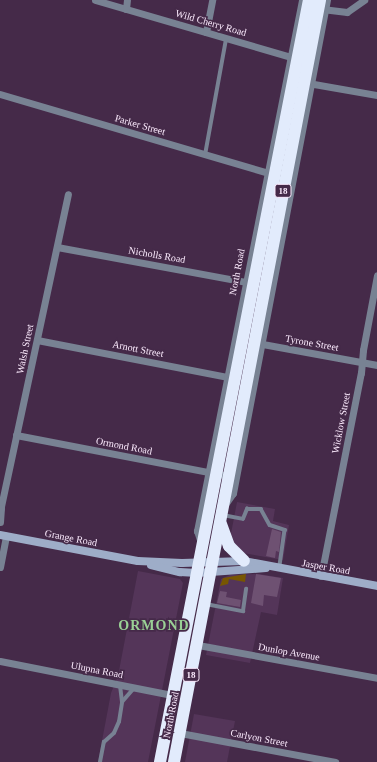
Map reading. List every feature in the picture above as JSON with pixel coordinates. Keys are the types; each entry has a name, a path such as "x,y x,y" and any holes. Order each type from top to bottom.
{"highway":[{"name":"North Road","path":"160,762 202,547 218,474 253,342 294,58 314,4"},
{"name":"North Road","path":"174,762 186,698 198,646 221,515 218,474 232,378 253,342 250,282 276,175 308,83 314,4"},
{"path":"221,515 229,546 244,561"},
{"path":"190,609 205,607"}],"main road":[{"name":"Grange Road","path":"3,535 138,561 198,568 213,566"},
{"name":"Jasper Road","path":"213,566 244,561 271,567"},
{"name":"Jasper Road","path":"213,566 280,568 377,586"}],"street":[{"name":"Wild Cherry Road","path":"95,0 294,58"},
{"path":"126,9 127,0"},
{"path":"206,32 212,0"},
{"name":"North Road","path":"314,4 327,0"},
{"path":"314,4 347,12 364,0"},
{"path":"308,83 377,94"},
{"name":"North Road","path":"221,515 233,493 253,342 308,83"},
{"name":"Parker Street","path":"0,94 276,175"},
{"name":"Walsh Street","path":"0,522 0,510 68,194"},
{"name":"Nicholls Road","path":"57,247 250,282"},
{"name":"Wicklow Street","path":"321,576 377,275"},
{"name":"North Road","path":"232,378 250,282"},
{"name":"Arnott Street","path":"37,340 232,378"},
{"name":"Tyrone Street","path":"253,342 377,365"},
{"name":"Ormond Road","path":"16,435 218,474"},
{"path":"0,567 3,535"},
{"name":"Dunlop Avenue","path":"198,646 377,678"},
{"name":"Ulupna Road","path":"1,662 186,698"},
{"name":"Carlyon Street","path":"180,733 335,762"}],"lane":[{"path":"205,155 226,39"},
{"path":"221,515 243,519 247,509 261,509 270,525 285,530 280,568"},
{"path":"205,607 243,611 246,589"},
{"path":"100,762 104,742 118,727 122,702 120,685"},
{"path":"122,702 134,688"}],"shaded area":[{"path":"237,502 275,509 273,521 289,525 283,560 243,553 230,539"},
{"path":"138,571 180,579 183,583 148,762 98,762 111,693 118,676"},
{"path":"246,574 245,582 229,579 228,584 220,586 223,578"},
{"path":"259,574 283,578 277,615 261,612 250,663 206,655 221,579 230,575"},
{"path":"194,714 235,721 227,762 185,762"}],"building":[{"path":"272,529 281,532 279,552 276,551 275,558 266,556"},
{"path":"256,574 281,578 277,597 264,595 263,606 251,603"},
{"path":"220,591 227,592 226,597 241,600 240,607 217,603"}],"district":[{"name":"ORMOND","path":"154,626"}]}
